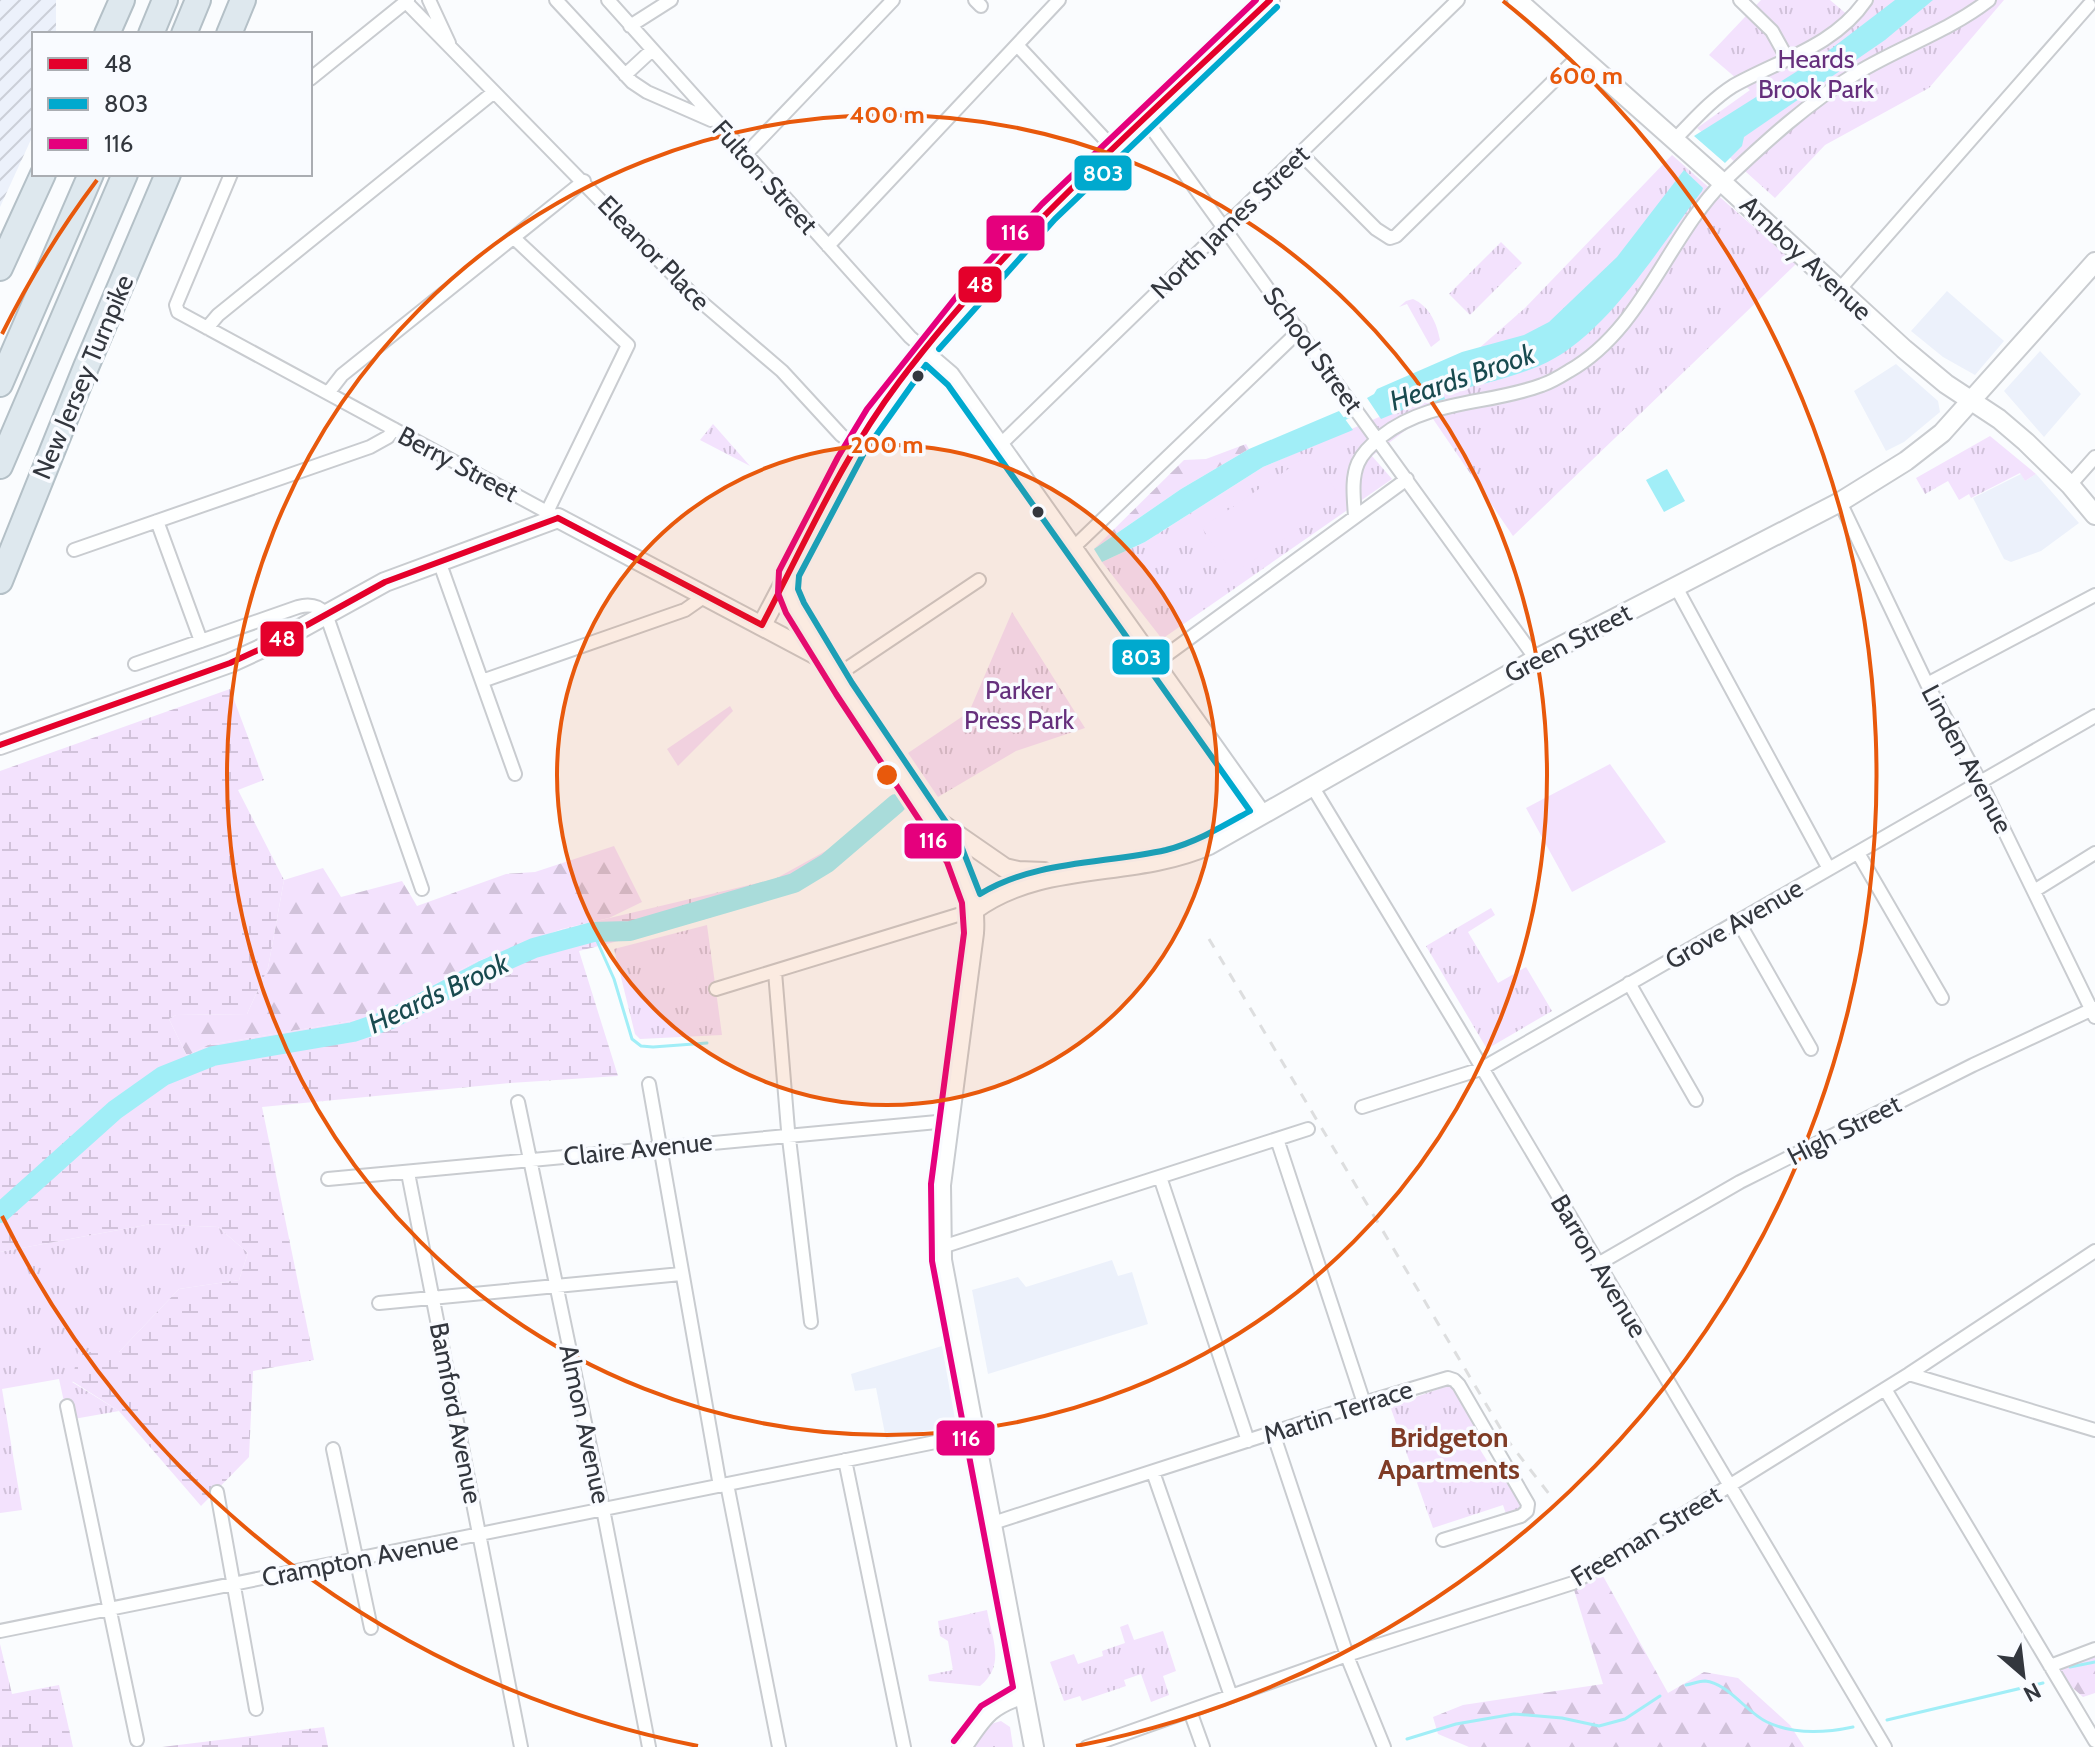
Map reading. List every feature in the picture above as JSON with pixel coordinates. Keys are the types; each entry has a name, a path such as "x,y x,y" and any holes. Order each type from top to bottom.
{"highway":[{"path":"108,32 122,0"},
{"path":"152,32 165,0"},
{"path":"185,32 198,0"},
{"path":"230,32 243,0"},
{"path":"0,268 42,176"},
{"path":"0,384 90,176"},
{"name":"New Jersey Turnpike","path":"0,466 124,176"},
{"name":"New Jersey Turnpike","path":"0,581 167,176"},
{"path":"0,483 33,390"}],"main road":[{"path":"762,625 856,446 891,392 925,350 1020,242 1270,0"},
{"name":"Amboy Avenue","path":"1517,0 1917,360 2017,435 2070,485 2095,515"},
{"name":"Green Street","path":"974,910 1008,889 1041,879 1133,867 1176,858 1209,845 1536,659 1840,502 1913,457 1942,433 2095,262"},
{"path":"0,745 230,663 280,640 372,589 552,515"},
{"name":"Berry Street","path":"552,515 762,625 831,668"},
{"path":"789,573 792,603 831,668 951,848 964,874 974,910 974,933 941,1185 942,1260 1034,1747"},
{"path":"931,817 1005,868 1026,872 1079,872"},
{"path":"962,1747 991,1708 1001,1701 1024,1694"}],"street":[{"name":"Eleanor Place","path":"429,0 457,55"},
{"path":"556,0 625,75 647,92 710,120 725,133"},
{"name":"Fulton Street","path":"608,0 910,337 952,373 1265,814"},
{"path":"630,26 671,0"},
{"path":"745,155 893,0"},
{"path":"828,246 1059,0"},
{"name":"North James Street","path":"1002,443 1458,0"},
{"path":"1740,0 1772,31 1787,58"},
{"path":"1680,145 1717,97 1838,31 1866,0"},
{"path":"1355,517 1357,464 1378,439 1399,423 1420,414 1543,385 1572,370 1598,350 1620,327 1718,179 1822,96 1875,62 1965,17 1989,0"},
{"name":"Eleanor Place","path":"407,1 692,294 782,371 841,435 856,446"},
{"path":"312,77 407,1"},
{"path":"1839,290 2088,5"},
{"path":"1017,45 1114,149"},
{"path":"625,75 652,50"},
{"path":"1300,153 1376,229 1390,238 1396,236 1579,56"},
{"path":"207,328 218,315 494,92"},
{"name":"School Street","path":"1145,119 1536,659"},
{"name":"Berry Street","path":"230,176 176,309 552,515"},
{"path":"328,393 342,375 584,181"},
{"path":"514,238 628,345 552,515"},
{"path":"1075,546 1300,330"},
{"path":"74,550 370,447 385,439 394,429"},
{"path":"2070,485 2095,457"},
{"path":"1157,662 1407,479"},
{"name":"Linden Avenue","path":"1840,502 1927,684 1981,783 2094,1011"},
{"path":"157,521 201,641"},
{"path":"439,561 515,774"},
{"path":"831,668 979,580"},
{"path":"1676,587 1829,869"},
{"path":"1927,684 2095,595"},
{"path":"482,681 685,610 705,596"},
{"path":"135,664 302,606 317,607 326,614 422,889"},
{"name":"Grove Avenue","path":"1362,1107 1481,1069 2095,716"},
{"name":"Barron Avenue","path":"1312,786 1885,1747"},
{"path":"1858,853 1942,998"},
{"path":"2034,891 2095,853"},
{"path":"716,989 974,910"},
{"path":"1738,921 1811,1049"},
{"path":"775,972 789,1134 811,1322"},
{"path":"1629,983 1696,1100"},
{"name":"High Street","path":"1598,1264 1740,1182 1973,1065 2094,1011"},
{"path":"649,1084 681,1274 779,1747"},
{"name":"Almon Avenue","path":"518,1102 649,1747"},
{"name":"Claire Avenue","path":"328,1179 948,1121"},
{"path":"942,1247 1308,1129"},
{"path":"1277,1139 1364,1403"},
{"name":"Bamford Avenue","path":"408,1173 521,1747"},
{"path":"1160,1177 1248,1441"},
{"name":"Freeman Street","path":"1087,1747 1347,1655 1573,1583 1909,1374 2095,1251"},
{"path":"379,1303 681,1274"},
{"path":"1909,1374 2095,1430"},
{"name":"Martin Terrace","path":"993,1523 1440,1379 1454,1380 1528,1504 1527,1511 1521,1516 1443,1540"},
{"path":"1885,1389 2095,1741"},
{"path":"67,1406 137,1740"},
{"path":"1273,1433 1347,1655 1384,1747"},
{"name":"Crampton Avenue","path":"0,1631 975,1434"},
{"path":"333,1449 371,1628"},
{"path":"845,1460 904,1747"},
{"path":"1153,1472 1231,1696"},
{"path":"217,1492 256,1709"},
{"path":"2050,1666 2095,1649"},
{"path":"1190,1711 1203,1747"}],"shaded area":[{"path":"0,0 56,0 56,32 32,32 32,137 0,207"},
{"path":"1947,291 2004,341 1975,375 1943,357 1911,331"},
{"path":"2040,351 2081,394 2044,437 2004,391"},
{"path":"1896,364 1938,401 1940,412 1904,442 1886,451 1854,391"},
{"path":"2021,474 2025,481 2036,474 2079,523 2041,551 2011,562 2004,559 1973,498"},
{"path":"1112,1260 1118,1276 1132,1272 1148,1324 988,1374 972,1290 1018,1277 1026,1287"},
{"path":"942,1346 956,1425 886,1439 876,1388 855,1391 851,1374"}],"green space":[{"name":"Heards Brook Park","path":"1761,0 1830,0 1856,22 1874,0 2004,0 1929,88 1825,145 1775,198 1697,128 1750,90 1709,55"},
{"path":"1672,155 1796,264 1513,536 1431,416 1411,426 1372,456 1392,479 1162,639 1102,562 1145,542 1263,467 1421,399 1525,308"},
{"path":"1501,242 1522,263 1470,315 1449,294"},
{"path":"1413,299 1428,311 1437,327 1440,340 1431,347 1407,304 1399,307"},
{"path":"713,424 750,466 700,440"},
{"path":"1990,436 2036,474 2025,481 2020,473 1971,498 1969,494 1959,500 1948,481 1925,494 1916,478"},
{"path":"1246,444 1249,449 1181,489 1094,549 1184,460 1206,459"},
{"path":"1310,454 1339,495 1292,528 1294,532 1233,574 1202,528"},
{"name":"Parker Press Park","path":"1012,612 1085,728 1016,751 938,797 908,753 969,712"},
{"path":"230,689 264,780 238,790 284,880 268,968 247,1014 176,1015 169,1019 187,1056 208,1045 375,1017 473,963 563,929 775,879 831,848 891,797 900,812 816,879 709,918 579,951 618,1076 262,1107 314,1360 253,1371 249,1457 201,1506 119,1411 72,1381 78,1352 119,1352 179,1289 239,1280 248,1253 218,1227 151,1224 0,1252 0,771"},
{"path":"730,706 733,711 678,766 667,749"},
{"path":"1610,764 1666,842 1572,892 1526,808"},
{"path":"614,846 642,902 609,918 562,929 473,963 375,1017 208,1045 187,1056 169,1019 176,1015 247,1014 268,968 284,880 323,868 341,897 402,881 417,906 506,874 535,872"},
{"path":"1491,908 1495,915 1468,932 1498,983 1526,967 1552,1011 1487,1049 1426,946"},
{"path":"707,925 722,1035 640,1039 635,1034 614,949"},
{"path":"692,939 697,981 672,985 667,943"},
{"path":"151,1224 218,1227 248,1253 239,1280 179,1289 119,1352 72,1382 119,1411 68,1420 59,1379 2,1389 22,1510 0,1513 0,1252"},
{"path":"1454,1386 1484,1438 1476,1443 1494,1472 1502,1468 1522,1502 1520,1509 1506,1514 1503,1505 1433,1528 1390,1406"},
{"path":"1598,1567 1668,1693 1704,1672 1738,1678 1790,1725 1804,1747 1469,1747 1438,1734 1433,1717 1463,1705 1603,1684 1571,1580"},
{"path":"987,1610 995,1651 993,1669 988,1678 980,1686 929,1681 928,1675 953,1670 948,1641 940,1636 938,1621"},
{"path":"1128,1624 1134,1640 1163,1631 1176,1671 1163,1676 1169,1695 1151,1702 1141,1674 1124,1680 1126,1686 1082,1701 1080,1696 1064,1701 1050,1662 1074,1654 1078,1664 1103,1656 1102,1651 1125,1643 1120,1627"},
{"path":"0,1644 12,1694 59,1685 73,1747 0,1747"},
{"path":"2095,1653 2095,1693 2083,1697 2056,1673 2087,1654"},
{"path":"1001,1721 1010,1727 1013,1747 973,1747 991,1724"},
{"path":"324,1727 328,1747 162,1747"}],"water":[{"path":"1895,0 1933,0 1885,40 1744,137 1742,146 1725,163 1694,136 1823,55"},
{"path":"1684,170 1703,188 1702,191 1629,289 1586,335 1539,366 1443,393 1445,399 1433,403 1429,399 1381,419 1367,398 1377,389 1462,352 1524,335 1549,322 1617,257"},
{"path":"1339,411 1353,430 1263,467 1145,542 1102,562 1094,549 1181,489 1249,449"},
{"path":"1667,469 1685,501 1664,512 1646,480"}],"waterway":[{"name":"Heards Brook","path":"1341,420 1356,414"},
{"name":"Heards Brook","path":"0,1213 115,1110 163,1076 213,1056 353,1032 391,1019 482,971 534,948 593,932 630,931 794,883 827,863 896,804"},
{"path":"593,932 614,979 632,1039 641,1046 653,1047 707,1043"},
{"path":"2070,1667 2095,1662"},
{"path":"1686,1685 1703,1681 1713,1683 1760,1718 1788,1729 1832,1731 1853,1727"},
{"path":"1887,1720 2043,1683"},
{"path":"1407,1739 1456,1724 1514,1714 1562,1718 1599,1726 1625,1719 1660,1696"}],"railway":[{"path":"1209,939 1508,1441 1553,1499"}],"transit line":[{"name":"116","path":"954,1741 981,1706 1013,1687 932,1261 931,1184 964,933 962,903 947,862 786,613 778,593 779,571 838,457 867,409 956,297 1042,204 1256,0"},
{"name":"48","path":"762,625 860,440 899,382 940,330 1030,231 1270,0"},
{"name":"803","path":"939,349 1055,219 1277,7"},
{"name":"803","path":"926,365 948,385 1250,811 1177,847 1047,869 1002,883 980,894 960,843 852,683 798,589 799,576 865,451 926,365"},
{"name":"48","path":"558,518 762,625"},
{"name":"48","path":"0,745 230,663 280,640 385,582 558,518"}],"district":[{"name":"Bridgeton Apartments","path":"1449,1453"}]}
